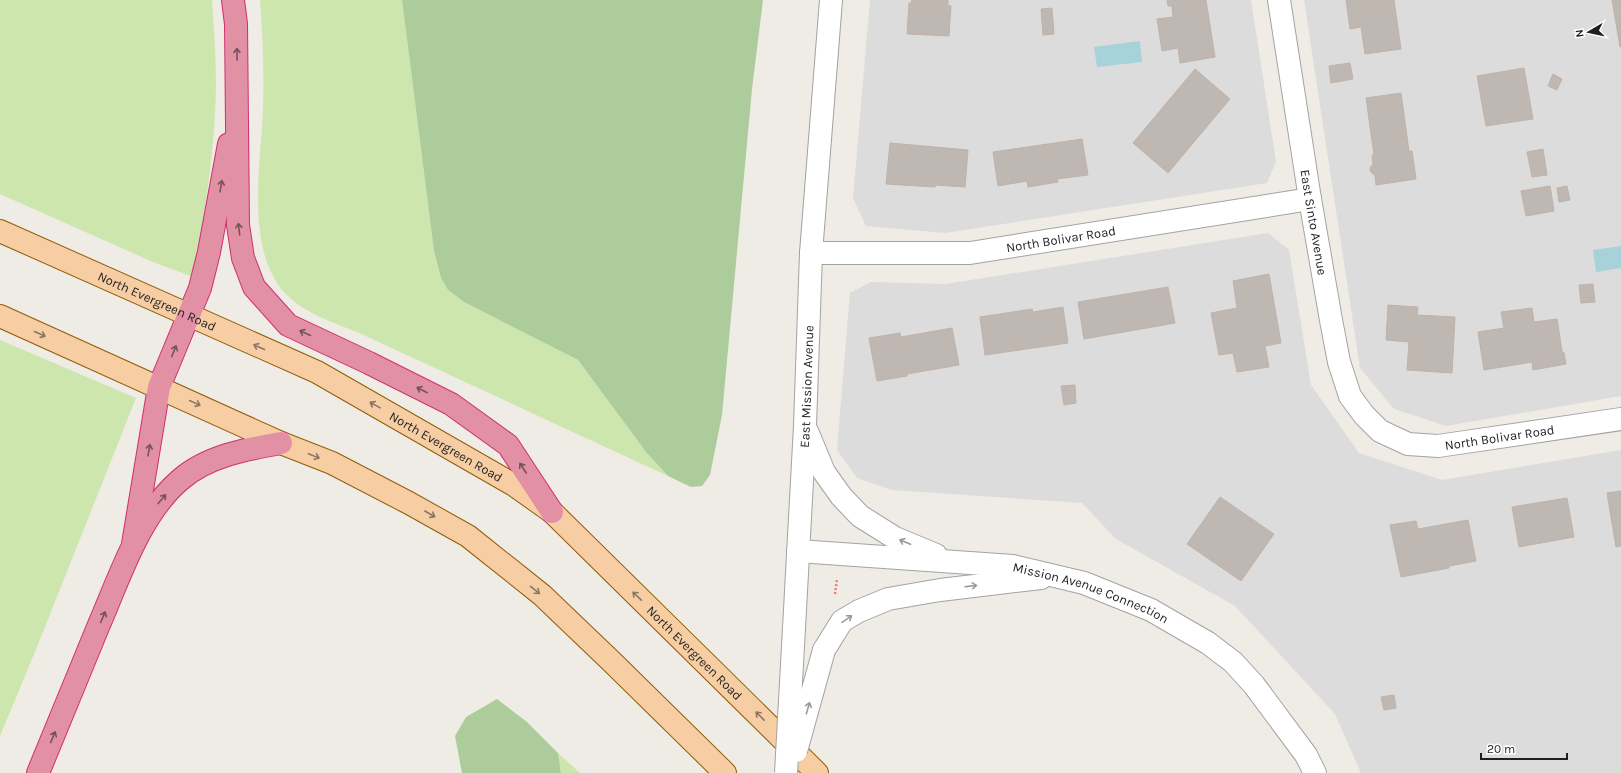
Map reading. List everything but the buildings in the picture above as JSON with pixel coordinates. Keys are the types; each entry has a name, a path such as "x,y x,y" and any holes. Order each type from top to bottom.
{"highway":[{"path":"233,0 236,24 238,93 238,225 243,258 254,287 288,325 451,404 508,445 552,512"},
{"path":"133,544 160,387 200,288 209,252 238,93"},
{"path":"38,773 133,544 160,501 180,480 207,463 234,453 281,443"}],"main road":[{"name":"North Evergreen Road","path":"0,231 188,316 317,372 514,485 552,512 817,773"},
{"path":"2,317 160,387 281,443 332,463 468,536 542,596 611,661 725,773"}],"street":[{"name":"East Mission Avenue","path":"786,773 805,426 811,254 831,0"},
{"name":"East Sinto Avenue","path":"1279,0 1310,198 1339,362 1350,396 1364,415 1380,431"},
{"name":"North Bolivar Road","path":"811,254 970,253 1310,198"},
{"name":"North Bolivar Road","path":"1380,431 1408,444 1438,446 1621,419"},
{"path":"805,426 824,472 841,496 860,516 895,538 954,562"},
{"name":"Mission Avenue Connection","path":"798,551 1013,566 1060,576 1084,583 1151,610 1208,643 1233,662 1254,685 1306,755 1315,773"},
{"path":"790,773 824,650 842,621 859,611 888,599 940,590 1060,576"}],"path":[{"path":"835,595 837,574"}],"shaded area":[{"path":"870,0 1251,0 1276,162 1267,183 945,233 866,226 853,198"},
{"path":"1304,0 1621,0 1621,396 1446,426 1394,409 1360,368"},
{"path":"1268,233 1289,250 1311,385 1359,453 1442,480 1621,450 1621,773 1361,773 1335,714 1235,606 1116,539 1082,503 892,490 857,478 837,450 850,293 871,282 946,284"}],"green space":[{"path":"0,0 212,0 216,75 214,134 202,230 193,277 153,262 0,194"},
{"path":"260,0 402,0 434,251 441,278 448,290 464,302 578,360 646,452 668,476 357,332 318,316 300,306 284,292 272,274 264,252 260,229 258,179 263,109 263,41"},
{"path":"402,0 763,0 752,89 722,415 710,475 702,486 691,487 668,476 646,452 578,360 464,302 448,290 441,278 434,251"},
{"path":"0,340 136,398 0,736"},
{"path":"497,699 527,722 558,753 561,773 462,773 455,736 466,717"},
{"path":"558,753 580,773 561,773"}],"water":[{"path":"1140,41 1142,62 1097,67 1094,47"},
{"path":"1621,246 1621,268 1596,272 1593,250"}]}
